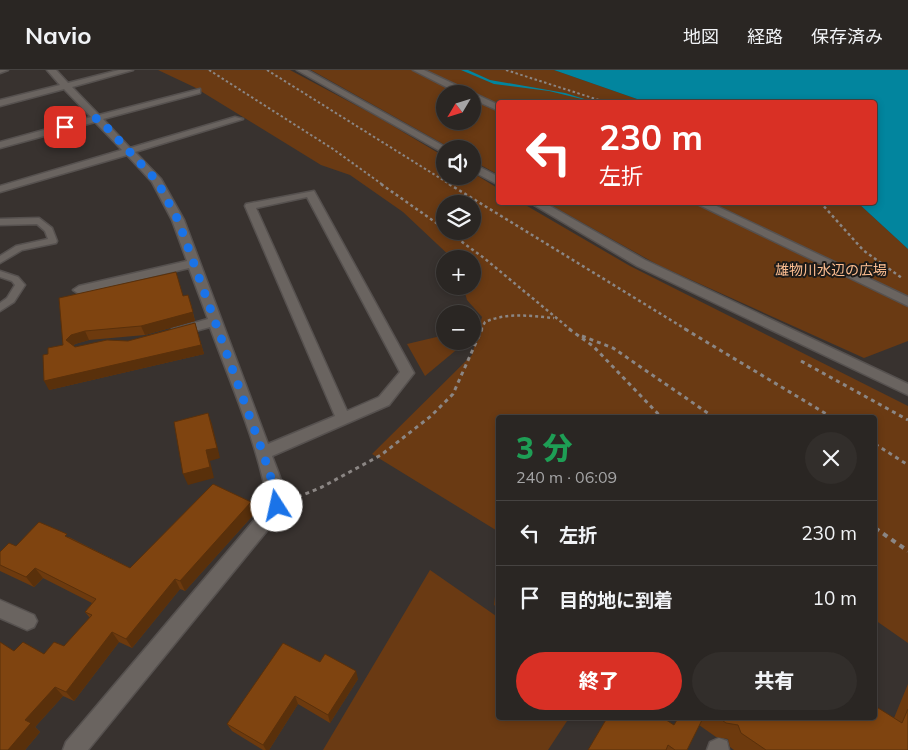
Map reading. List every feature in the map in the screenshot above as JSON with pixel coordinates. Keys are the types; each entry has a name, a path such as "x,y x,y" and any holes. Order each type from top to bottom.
{"street":[{"path":"51,70 157,181 178,220 192,264 263,453 273,484 277,506 74,750"},
{"path":"0,102 129,70"},
{"path":"301,70 436,145"},
{"path":"417,70 449,85"},
{"path":"0,144 197,91"},
{"path":"481,100 496,107"},
{"path":"0,189 238,119"},
{"path":"481,171 496,180"},
{"path":"263,453 384,401 407,373 310,193 250,206 343,418"},
{"path":"539,205 641,263 908,390"},
{"path":"704,205 908,302"},
{"path":"79,290 192,264"},
{"path":"168,334 214,322"},
{"path":"0,609 26,622"}],"lane":[{"path":"0,222 39,221 49,230 53,241 19,248 0,260"},
{"path":"0,274 15,279 20,286 11,300 0,308"}],"path":[{"path":"209,70 333,149 436,223"},
{"path":"267,70 581,266 828,415"},
{"path":"506,70 599,100"},
{"path":"823,205 863,250 908,282"},
{"path":"460,240 484,258 554,318 592,346 659,415"},
{"path":"277,506 322,487 381,455 431,416 452,394 485,322 496,317 522,315 554,318"},
{"path":"578,335 613,348 711,415"},
{"path":"877,445 908,464"},
{"path":"877,529 908,551"}],"green space":[{"path":"158,70 290,70 378,117 436,152 436,185 481,185 481,178 496,187 496,205 525,205 630,266 908,406 908,643 877,621 877,415 496,415 496,530 372,454 472,355 473,350 481,350 481,305 471,305 466,295 481,295 481,250 443,250 403,212 350,175 321,165 194,87"},
{"path":"311,70 554,70 637,99 646,100 496,100 496,173 481,165 481,140 436,140"},
{"name":"雄物川水辺の広場","path":"551,205 860,205 908,249 908,341 864,358 658,265"},
{"path":"436,337 436,350 456,350 425,376 407,344"},
{"path":"430,570 496,616 496,720 568,720 548,750 323,750"}],"water":[{"path":"461,70 468,70 490,80 565,93 588,100 549,91 494,84"},
{"path":"554,70 908,70 908,249 860,205 877,205 877,100 637,99"}],"building":[{"path":"176,272 183,296 188,295 193,312 141,326 85,331 71,335 66,340 75,347 107,340 128,341 195,323 201,345 44,381 43,355 48,354 48,348 63,345 59,298"},
{"path":"208,413 217,448 206,450 210,467 183,474 174,422"},
{"path":"213,484 251,502 180,581 175,579 126,639 112,632 66,692 55,687 25,720 31,723 8,750 0,750 0,642 14,651 23,642 44,654 54,642 64,646 92,615 85,612 96,599 35,568 26,577 0,565 0,552 9,543 16,546 39,522 67,534 65,536 130,568"},
{"path":"283,643 320,662 325,654 356,671 328,715 295,696 263,745 227,724"},
{"path":"877,707 902,723 908,709 908,750 766,750 741,733 738,725 726,723 722,720 877,720"},
{"path":"606,720 666,720 674,725 677,720 702,720 687,750 675,750 668,745 666,750 588,750"}],"route":[{"path":"65,127 98,118 157,181 178,220 192,264 263,453 273,484 277,506"}]}
